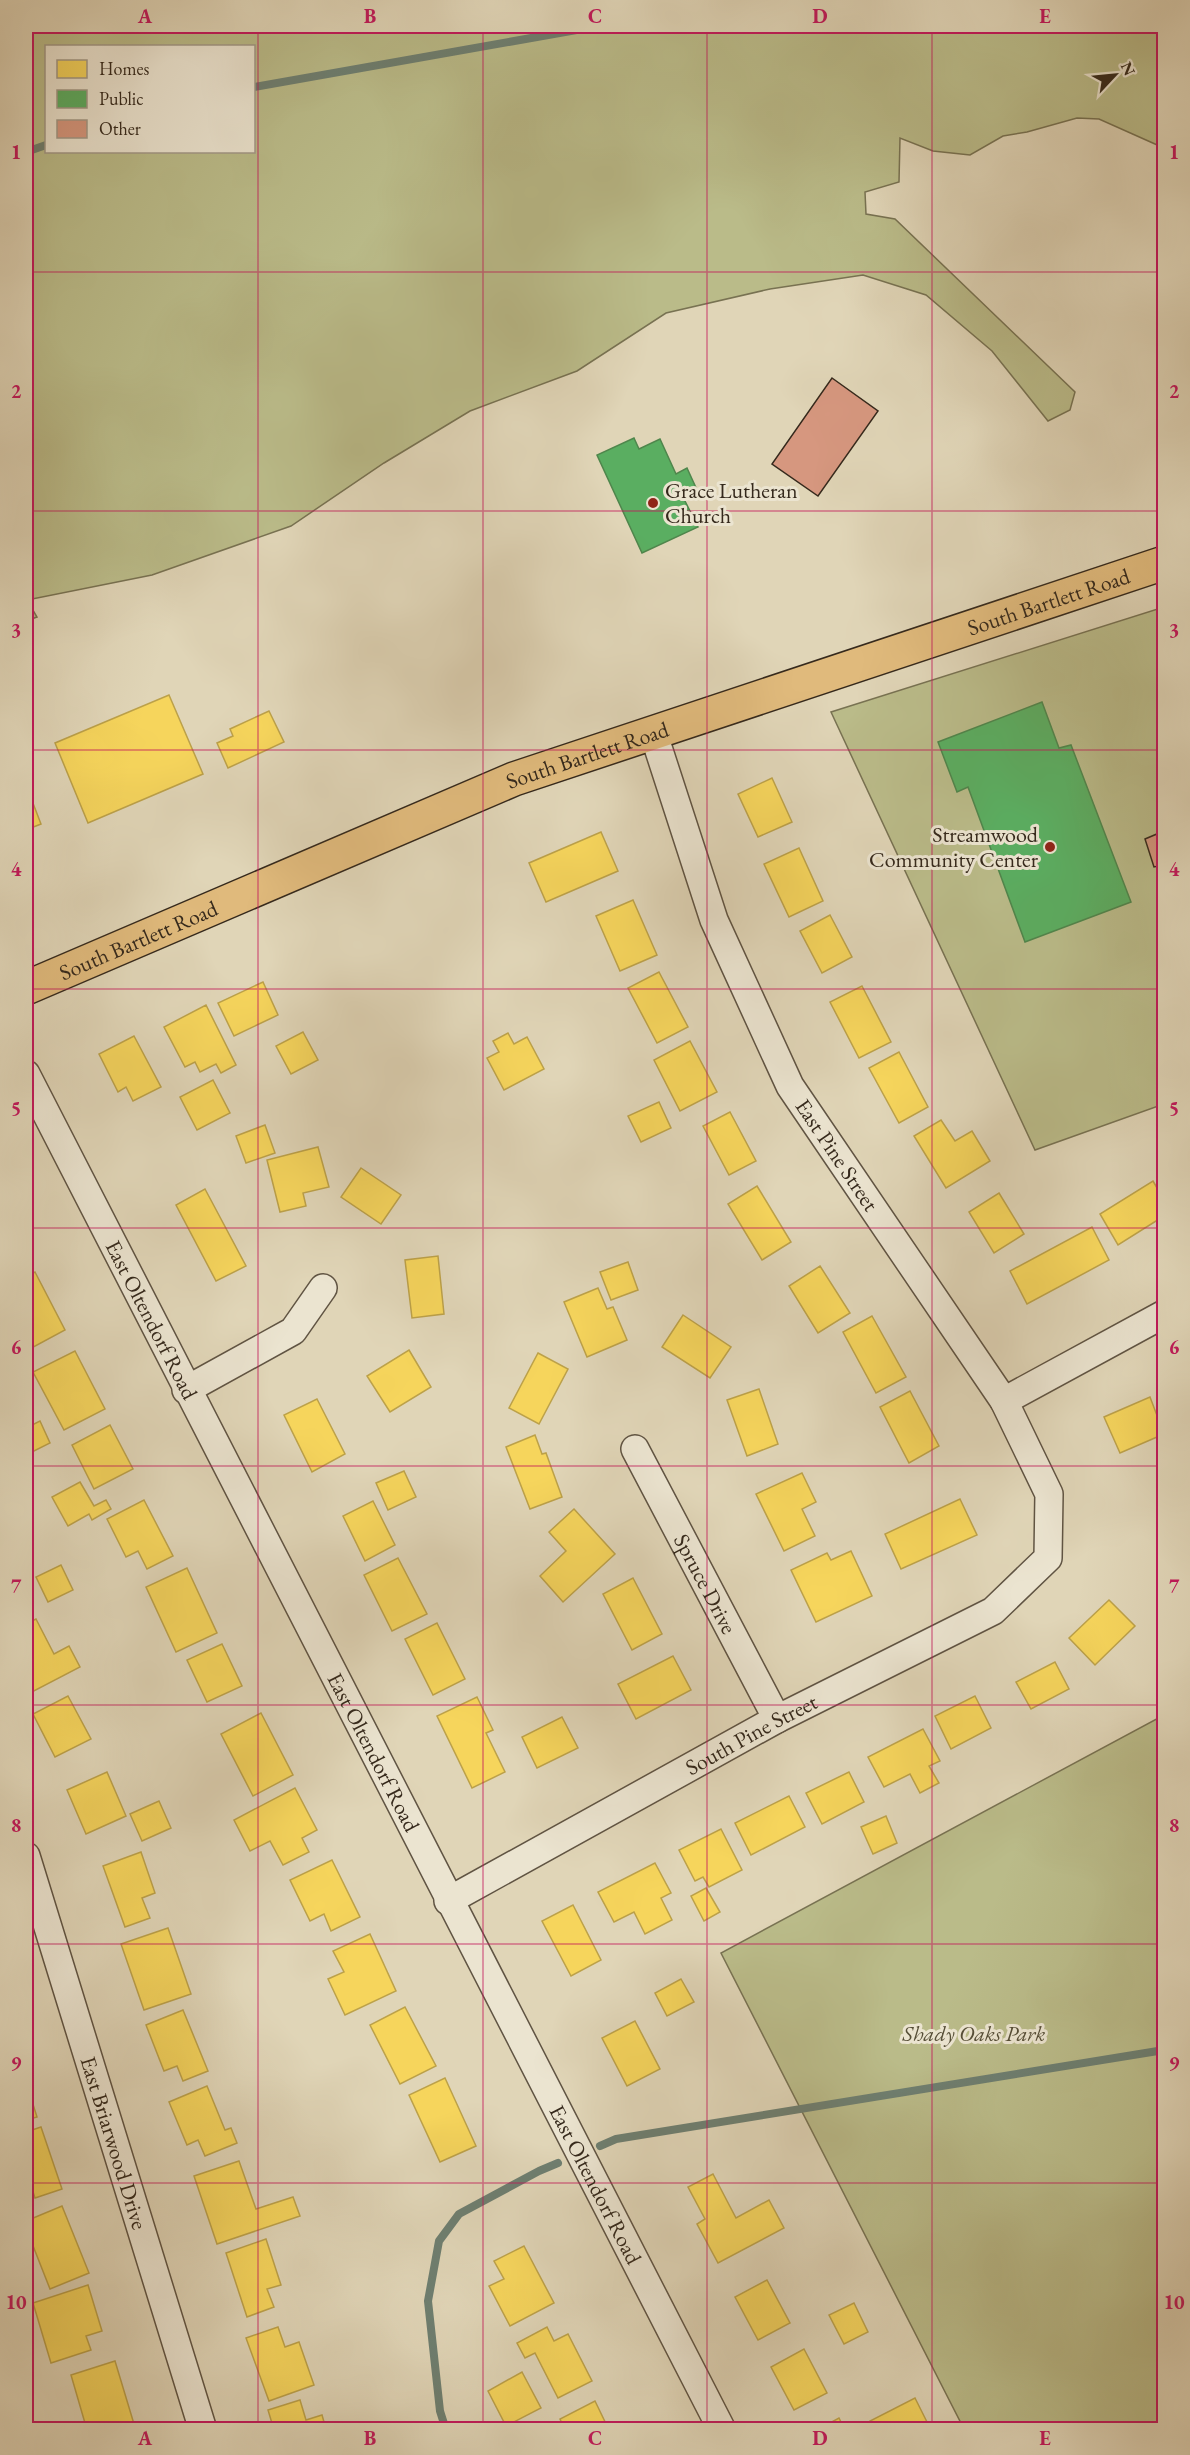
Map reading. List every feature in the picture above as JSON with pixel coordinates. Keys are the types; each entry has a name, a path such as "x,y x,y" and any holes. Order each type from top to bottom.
{"main road":[{"name":"South Bartlett Road","path":"26,988 514,779 1164,563"}],"street":[{"name":"East Pine Street","path":"653,732 714,920 790,1086 1004,1401 1049,1494 1048,1558"},
{"name":"East Oltendorf Road","path":"26,1074 448,1901 722,2430"},
{"path":"186,1390 292,1331 323,1288"},
{"path":"1004,1401 1164,1314"},
{"name":"Spruce Drive","path":"635,1449 777,1719"},
{"name":"South Pine Street","path":"448,1901 777,1719 993,1611 1048,1558"},
{"name":"East Briarwood Drive","path":"26,1856 203,2430"}],"green space":[{"path":"26,26 1164,26 1164,148 1099,119 1077,118 1003,136 970,155 933,151 900,138 899,182 865,192 866,214 895,219 1075,392 1070,410 1048,421 992,351 926,295 863,275 770,289 666,313 577,371 470,411 384,463 291,526 152,575 27,600 37,617 26,621"},
{"path":"1164,607 1164,1104 1035,1150 831,712"},
{"name":"Shady Oaks Park","path":"1164,1715 1164,2429 964,2429 721,1953"}],"building: Homes":[{"path":"169,695 203,774 88,823 55,743"},
{"path":"269,711 284,742 228,768 217,743 233,736 230,729"},
{"path":"772,778 792,822 758,837 738,794"},
{"path":"26,785 41,824 26,830"},
{"path":"601,832 618,871 546,902 529,863"},
{"path":"799,848 823,901 789,917 764,864"},
{"path":"633,900 657,955 620,971 596,916"},
{"path":"830,915 852,957 822,973 800,931"},
{"path":"659,972 688,1027 657,1043 628,988"},
{"path":"263,982 278,1015 234,1036 218,1003"},
{"path":"862,986 891,1042 859,1058 830,1002"},
{"path":"206,1005 236,1065 221,1073 216,1064 200,1072 195,1062 185,1067 164,1027"},
{"path":"303,1032 318,1060 291,1074 276,1046"},
{"path":"508,1033 514,1044 527,1037 544,1069 504,1090 487,1058 499,1052 493,1041"},
{"path":"134,1036 161,1087 133,1101 126,1087 118,1092 99,1054"},
{"path":"690,1041 717,1092 680,1111 654,1060"},
{"path":"899,1052 928,1107 899,1123 869,1068"},
{"path":"213,1080 230,1113 197,1130 180,1097"},
{"path":"659,1102 671,1128 641,1142 628,1116"},
{"path":"730,1112 756,1161 729,1175 703,1126"},
{"path":"941,1120 955,1141 972,1131 990,1161 946,1188 914,1136"},
{"path":"265,1125 275,1153 246,1163 236,1136"},
{"path":"318,1147 329,1187 303,1193 306,1206 280,1212 267,1160"},
{"path":"361,1168 401,1195 381,1224 341,1197"},
{"path":"1153,1181 1164,1200 1164,1216 1118,1245 1100,1214"},
{"path":"757,1186 791,1242 762,1260 728,1204"},
{"path":"205,1189 246,1266 216,1281 176,1205"},
{"path":"999,1193 1024,1234 994,1253 969,1212"},
{"path":"1092,1227 1109,1260 1027,1304 1010,1271"},
{"path":"438,1256 444,1314 412,1318 405,1260"},
{"path":"628,1262 638,1290 611,1300 600,1272"},
{"path":"820,1266 850,1313 818,1333 789,1286"},
{"path":"35,1272 65,1330 26,1351 26,1277"},
{"path":"598,1288 607,1309 613,1307 627,1340 587,1357 564,1302"},
{"path":"683,1315 731,1347 710,1378 662,1347"},
{"path":"872,1316 906,1377 876,1393 843,1332"},
{"path":"409,1350 431,1387 390,1412 367,1376"},
{"path":"75,1351 105,1409 64,1430 33,1372"},
{"path":"538,1353 568,1369 539,1424 509,1408"},
{"path":"759,1389 778,1444 747,1456 727,1400"},
{"path":"910,1391 939,1446 909,1463 880,1407"},
{"path":"1150,1397 1164,1434 1120,1453 1104,1417"},
{"path":"317,1399 345,1454 312,1472 284,1415"},
{"path":"40,1421 50,1443 26,1455 26,1428"},
{"path":"110,1425 133,1469 94,1489 72,1445"},
{"path":"535,1435 542,1454 546,1453 562,1497 530,1509 506,1447"},
{"path":"404,1471 416,1497 388,1510 376,1483"},
{"path":"802,1473 816,1502 802,1509 815,1536 784,1551 756,1494"},
{"path":"80,1482 94,1506 106,1500 111,1509 92,1520 89,1514 68,1526 52,1497"},
{"path":"960,1499 977,1535 901,1569 885,1534"},
{"path":"144,1500 173,1556 147,1569 138,1551 126,1557 107,1519"},
{"path":"373,1501 395,1545 365,1561 343,1516"},
{"path":"574,1509 615,1554 563,1602 540,1576 566,1551 549,1532"},
{"path":"851,1551 872,1596 816,1622 791,1570 827,1553 831,1560"},
{"path":"398,1558 427,1614 392,1631 364,1575"},
{"path":"61,1565 73,1590 48,1602 36,1577"},
{"path":"187,1568 217,1633 176,1652 146,1587"},
{"path":"633,1578 662,1634 632,1650 603,1594"},
{"path":"1109,1600 1135,1626 1095,1665 1069,1638"},
{"path":"36,1619 54,1654 69,1646 80,1667 30,1693 26,1683 26,1624"},
{"path":"437,1623 465,1679 433,1695 405,1639"},
{"path":"222,1644 242,1686 207,1702 187,1660"},
{"path":"673,1656 691,1690 636,1719 618,1684"},
{"path":"1055,1662 1069,1689 1031,1709 1016,1682"},
{"path":"68,1696 91,1739 55,1757 33,1714"},
{"path":"975,1696 991,1728 951,1749 935,1716"},
{"path":"477,1697 493,1730 486,1733 505,1772 472,1788 437,1716"},
{"path":"261,1713 293,1775 253,1796 221,1734"},
{"path":"562,1717 578,1748 537,1768 522,1737"},
{"path":"923,1729 940,1761 929,1766 939,1783 920,1793 910,1774 884,1787 868,1757"},
{"path":"107,1772 126,1816 86,1834 67,1790"},
{"path":"849,1772 864,1802 822,1824 806,1793"},
{"path":"295,1788 317,1830 302,1838 309,1852 283,1865 270,1841 250,1851 234,1820"},
{"path":"789,1796 805,1827 751,1855 735,1823"},
{"path":"159,1801 171,1828 142,1841 130,1814"},
{"path":"886,1816 897,1843 873,1854 861,1827"},
{"path":"721,1829 742,1870 709,1887 703,1877 695,1881 679,1850"},
{"path":"141,1852 155,1893 142,1898 150,1918 125,1927 103,1866"},
{"path":"332,1860 360,1917 331,1931 324,1914 310,1921 290,1880"},
{"path":"655,1863 671,1893 661,1898 672,1920 645,1934 634,1912 614,1922 598,1892"},
{"path":"706,1888 720,1912 704,1921 691,1896"},
{"path":"573,1905 601,1960 571,1976 542,1921"},
{"path":"168,1928 191,1994 144,2010 121,1944"},
{"path":"370,1934 396,1991 345,2015 328,1979 344,1972 333,1951"},
{"path":"681,1979 694,2002 667,2016 655,1993"},
{"path":"405,2007 436,2066 400,2084 370,2025"},
{"path":"183,2010 208,2071 183,2081 177,2066 164,2071 146,2025"},
{"path":"635,2021 660,2069 627,2086 602,2038"},
{"path":"445,2078 476,2146 440,2162 409,2095"},
{"path":"26,2082 37,2117 26,2120"},
{"path":"207,2086 225,2130 231,2128 237,2143 205,2156 198,2140 187,2145 169,2102"},
{"path":"41,2127 62,2189 35,2198 29,2179 26,2180 26,2132"},
{"path":"239,2161 256,2209 293,2197 300,2216 217,2244 194,2176"},
{"path":"713,2174 736,2218 769,2200 784,2228 718,2263 697,2224 705,2219 688,2187"},
{"path":"62,2206 89,2273 50,2289 26,2228 26,2221"},
{"path":"266,2239 281,2285 267,2289 274,2307 247,2317 226,2253"},
{"path":"524,2246 554,2303 510,2326 489,2286 504,2279 494,2261"},
{"path":"767,2280 790,2323 758,2340 735,2297"},
{"path":"88,2285 102,2331 86,2336 91,2350 51,2363 33,2303"},
{"path":"854,2303 868,2332 844,2344 829,2315"},
{"path":"278,2327 285,2347 299,2342 314,2385 269,2401 246,2338"},
{"path":"547,2327 554,2341 568,2334 592,2381 558,2398 535,2353 525,2358 517,2343"},
{"path":"804,2349 827,2393 794,2410 771,2367"},
{"path":"115,2361 134,2424 115,2430 87,2430 71,2375"},
{"path":"522,2372 541,2408 506,2426 488,2391"},
{"path":"915,2398 930,2428 875,2430 870,2421"},
{"path":"300,2400 306,2420 322,2415 326,2429 337,2425 339,2430 274,2430 268,2410"},
{"path":"595,2401 609,2430 565,2430 560,2419"},
{"path":"839,2418 845,2430 817,2430"}],"building: Public":[{"path":"634,438 639,449 660,439 676,474 687,468 697,490 683,497 698,527 642,553 597,455"},
{"name":"Streamwood Community Center","path":"1042,702 1059,748 1071,745 1131,902 1025,942 968,787 957,792 938,742"}],"building: Other":[{"path":"832,378 878,411 818,496 772,464"},
{"path":"1164,831 1164,865 1154,867 1145,839"}],"waterway":[{"path":"255,87 599,26"},
{"path":"26,152 45,145"},
{"path":"600,2146 616,2139 1164,2050"},
{"path":"446,2430 440,2411 428,2301 439,2241 459,2214 558,2163"}],"place":[{"name":"Grace Lutheran Church","path":"653,503"},
{"name":"Streamwood Community Center","path":"1050,847"}]}
